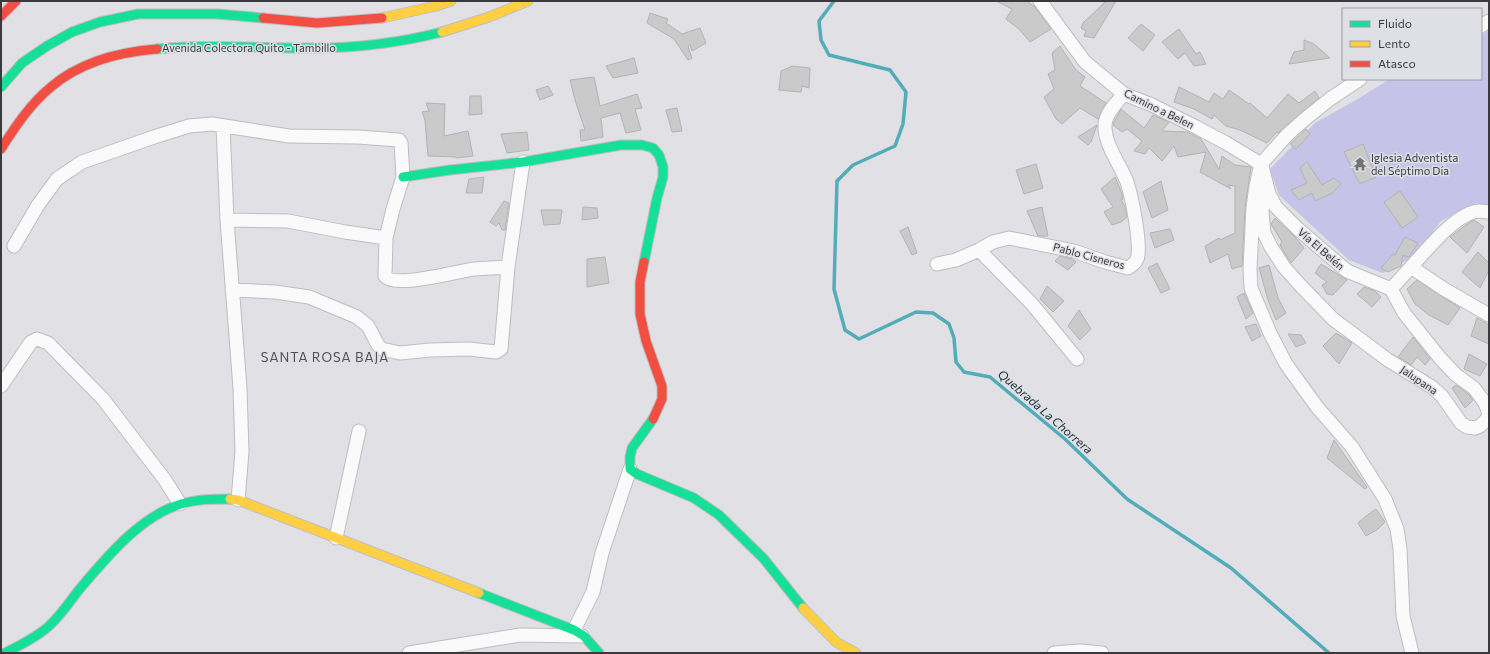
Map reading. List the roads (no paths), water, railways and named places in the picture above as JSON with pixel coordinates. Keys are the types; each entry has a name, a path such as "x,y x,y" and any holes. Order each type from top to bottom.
{"main road":[{"path":"1,16 16,1"},
{"path":"1,87 22,63 46,46 72,32 100,22 138,14 218,14 317,23 380,18 436,6 451,1"},
{"name":"Avenida Colectora Quito - Tambillo","path":"1,149 37,102 56,82 77,70 110,57 142,49 185,46 305,48 364,46 403,42 446,30 510,9 528,1"},
{"path":"403,177 523,162 621,145 642,145 653,148 659,155 663,168 663,177 657,198 640,282 639,299 640,314 646,341 662,386 662,399 656,416 632,448 630,469 637,474 694,498 719,515 764,559 810,616 836,642 856,653"},
{"path":"5,653 27,641 49,626 82,586 125,541 145,524 161,513 180,504 209,499 238,500 579,633 599,653"}],"street":[{"name":"Camino a Belen","path":"1040,1 1085,62 1124,94 1152,105 1198,128 1261,164"},
{"path":"1358,80 1330,99 1305,119 1287,135 1261,164 1253,208 1250,269 1251,288 1270,333 1286,364 1317,407 1352,447 1385,499 1397,529 1400,549 1403,616 1412,653"},
{"name":"Pablo Cisneros","path":"938,264 956,260 993,242 1009,238 1074,251 1128,268 1134,265 1138,256 1133,207 1127,183 1108,142 1105,126 1105,120 1124,94"},
{"path":"14,246 38,205 57,179 82,162 189,126 212,124 289,136 399,140 401,143 403,177 392,208 386,238 384,276 393,281 444,276 473,269 508,267"},
{"path":"223,126 226,220 240,388 242,452 238,500"},
{"path":"232,290 275,292 309,297 357,317 368,326 378,345 382,349 400,352 462,349 496,352 501,349 508,267 523,162"},
{"name":"Vía El Belén","path":"1261,164 1269,194 1276,207 1322,251 1347,272 1391,289"},
{"name":"Jalupana","path":"1269,194 1264,199 1262,212 1264,233 1284,267 1304,290 1338,323 1388,360 1432,387 1442,396 1461,423 1467,427 1475,428 1483,424 1489,413 1485,403 1474,388 1456,375 1440,358 1404,313 1391,289"},
{"path":"1391,289 1439,236 1463,216 1480,211 1489,212"},
{"path":"226,220 288,221 386,238"},
{"path":"979,250 1032,304 1077,359"},
{"path":"1411,267 1444,290 1489,315"},
{"path":"1,386 31,342 37,339 48,343 103,399 165,480 180,504"},
{"path":"336,538 359,431"},
{"path":"409,653 520,635 579,633 593,592 602,553 630,469"},
{"path":"1054,653 1080,651 1102,653"}],"waterway":[{"name":"Quebrada La Chorrera","path":"834,1 819,21 821,40 829,55 890,70 906,92 903,124 895,146 853,165 837,181 834,289 845,330 859,339 916,312 933,313 949,324 954,338 956,362 964,372 990,377 1065,439 1127,499 1231,568 1329,653"}],"place":[{"name":"Iglesia Adventista del Séptimo Día","path":"1360,164"}],"district":[{"name":"SANTA ROSA BAJA","path":"325,357"}]}
